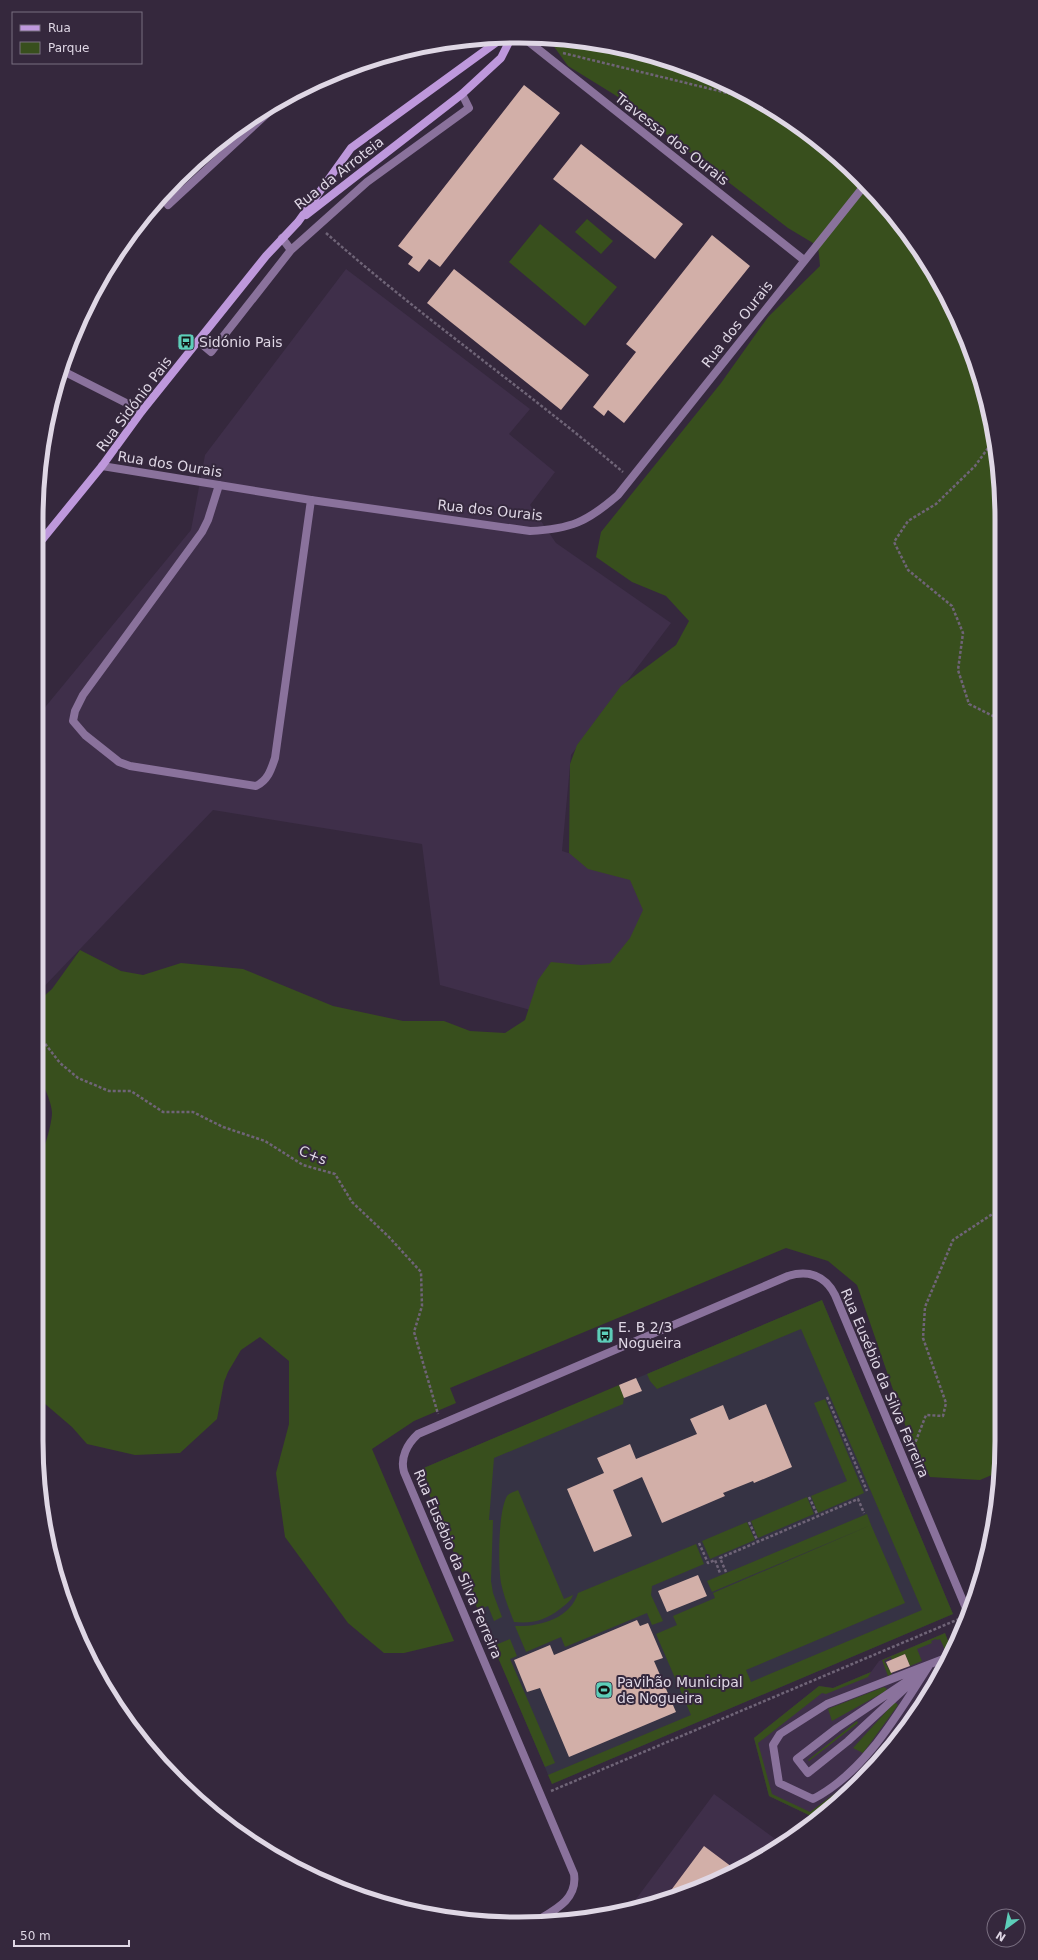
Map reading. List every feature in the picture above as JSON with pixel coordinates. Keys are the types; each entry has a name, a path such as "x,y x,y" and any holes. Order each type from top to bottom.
{"main road":[{"name":"Rua da Arroteia","path":"298,222 365,168 462,94 501,58 508,43"},
{"name":"Rua da Arroteia","path":"298,222 351,148 494,44"},
{"name":"Rua Sidónio Pais","path":"43,539 102,466 142,412 266,256 298,222"}],"street":[{"name":"Travessa dos Ourais","path":"531,43 804,260"},
{"path":"198,341 211,352 291,250 367,182 469,108 462,94"},
{"path":"168,205 261,119"},
{"name":"Rua dos Ourais","path":"102,466 311,500 530,531 557,530 583,521 603,509 618,495 862,189"},
{"path":"282,238 291,250"},
{"path":"66,372 142,412"},
{"path":"219,485 208,520 202,532 83,695 75,710 73,721 85,735 119,762 130,766 256,786 264,782 271,772 275,758 311,500"},
{"name":"Rua Eusébio da Silva Ferreira","path":"544,1916 566,1902 573,1891 573,1870 403,1468 405,1454 412,1440 422,1431 788,1276 808,1273 820,1278 832,1290 965,1606"},
{"path":"928,1667 901,1709 871,1750 857,1766 827,1791 812,1799 779,1783 773,1745 780,1734 827,1704 883,1682 928,1667 941,1661"},
{"path":"928,1667 848,1741 808,1773 797,1759 837,1728 928,1667"}],"path":[{"path":"549,58 564,53 735,95"},
{"path":"318,225 415,306 566,423 631,478"},
{"path":"989,446 975,466 936,504 908,521 894,542 908,570 952,606 963,633 958,670 970,704 995,717"},
{"name":"C+s","path":"43,1041 60,1063 78,1078 109,1091 131,1091 163,1112 192,1112 223,1127 266,1141 303,1165 335,1174 352,1202 389,1237 421,1272 422,1306 414,1332 441,1423"},
{"path":"904,1460 912,1451 926,1415 943,1416 946,1403 923,1338 925,1306 953,1240 995,1213"},
{"path":"827,1397 867,1491"},
{"path":"809,1497 818,1516"},
{"path":"726,1572 720,1558 818,1516 858,1499 864,1513"},
{"path":"749,1522 758,1542"},
{"path":"699,1543 708,1563 715,1560 720,1573"},
{"path":"542,1796 961,1619"}],"shaded area":[{"path":"346,269 530,409 509,434 555,472 530,505 556,543 671,623 571,755 562,851 666,884 624,1036 440,985 422,844 213,810 43,988 43,710 191,530 205,455"},
{"path":"822,1300 953,1614 552,1784 419,1470"},
{"path":"945,1633 949,1644 931,1679 897,1731 856,1778 833,1799 812,1817 769,1796 754,1738 819,1686 833,1688 871,1672 879,1661"},
{"path":"714,1794 777,1841 730,1868 701,1881 672,1892 633,1903"}],"green space":[{"path":"552,44 612,52 672,68 730,92 783,123 809,141 856,182 897,229 915,255 946,308 970,366 986,426 994,488 995,519 994,1474 980,1480 930,1477 909,1436 857,1285 828,1261 786,1248 450,1388 456,1403 414,1421 372,1449 454,1641 404,1653 384,1653 348,1623 285,1537 276,1473 289,1424 289,1361 260,1337 241,1350 228,1372 224,1382 217,1419 180,1453 135,1455 87,1444 72,1427 43,1403 43,1150 50,1125 52,1108 43,1085 43,997 52,989 80,950 121,971 143,975 181,963 243,969 333,1006 403,1021 444,1021 470,1031 505,1033 525,1020 538,980 551,962 581,965 610,963 630,938 643,910 630,880 588,869 569,853 570,764 577,745 621,686 676,645 689,621 666,596 632,582 596,557 601,532 721,383 768,317 820,266 818,246 788,228 615,95 568,66"},
{"path":"587,219 613,241 601,254 575,232"},
{"path":"540,224 617,287 585,326 509,262"},
{"path":"822,1300 953,1614 552,1784 548,1775 691,1715 656,1634 677,1625 673,1616 715,1598 713,1593 871,1525 905,1603 746,1670 751,1682 922,1610 801,1329 657,1389 650,1381 647,1374"},
{"path":"619,1385 624,1397 623,1404 494,1458 489,1520 493,1520 491,1581 493,1593 502,1617 494,1621 488,1606 478,1610 419,1470"},
{"path":"825,1399 864,1493 818,1513 811,1496 847,1481 814,1403"},
{"path":"518,1490 564,1599 573,1595 566,1604 555,1613 533,1622 514,1622 501,1583 500,1575 500,1526 504,1504 510,1493"},
{"path":"807,1497 814,1514 758,1538 751,1521"},
{"path":"867,1514 871,1525 712,1592 707,1581"},
{"path":"747,1522 755,1540 710,1559 702,1541"},
{"path":"696,1544 704,1564 652,1586 651,1595 663,1621 652,1625 647,1613 565,1647 561,1637 526,1652 515,1626 534,1625 552,1620 568,1609 574,1602 578,1593"},
{"path":"945,1633 949,1645 947,1651 943,1652 945,1650 940,1639 931,1641 932,1643 917,1649 922,1661 910,1666 905,1654 892,1660 891,1657 884,1661 892,1674 888,1676 882,1660"},
{"path":"510,1639 517,1656 510,1659 555,1763 545,1767 493,1646"},
{"path":"871,1672 868,1677 826,1694 822,1693 758,1743 772,1794 810,1812 857,1777 812,1817 769,1796 754,1738 819,1686 833,1688"},
{"path":"884,1687 887,1689 884,1692 832,1721 828,1709"},
{"path":"894,1703 898,1705 863,1753 853,1748"},
{"path":"857,1721 858,1723 809,1761 808,1760"}],"building":[{"path":"524,85 560,113 440,267 429,259 419,272 408,264 413,257 398,246"},
{"path":"581,144 683,224 655,259 553,179"},
{"path":"712,235 750,266 624,423 608,410 604,416 593,407 636,352 626,344"},
{"path":"454,269 589,375 561,410 427,303"},
{"path":"636,1378 642,1391 624,1398 619,1385"},
{"path":"766,1404 792,1467 754,1483 753,1481 723,1493 725,1496 662,1523 642,1477 613,1490 632,1536 594,1552 567,1489 604,1473 597,1458 630,1444 636,1459 697,1434 690,1419 723,1405 729,1420"},
{"path":"698,1575 707,1596 667,1612 658,1591"},
{"name":"Pavihão Municipal de Nogueira","path":"637,1620 640,1626 648,1623 663,1658 654,1661 676,1712 569,1757 540,1688 527,1692 514,1660 550,1645 554,1655"},
{"path":"905,1654 910,1666 891,1673 886,1662"},
{"path":"704,1846 732,1867 701,1881 669,1893"}],"place":[{"name":"Sidónio Pais","path":"186,342"},
{"name":"E. B 2/3 Nogueira","path":"605,1335"},
{"name":"Pavihão Municipal de Nogueira","path":"604,1690"}]}
